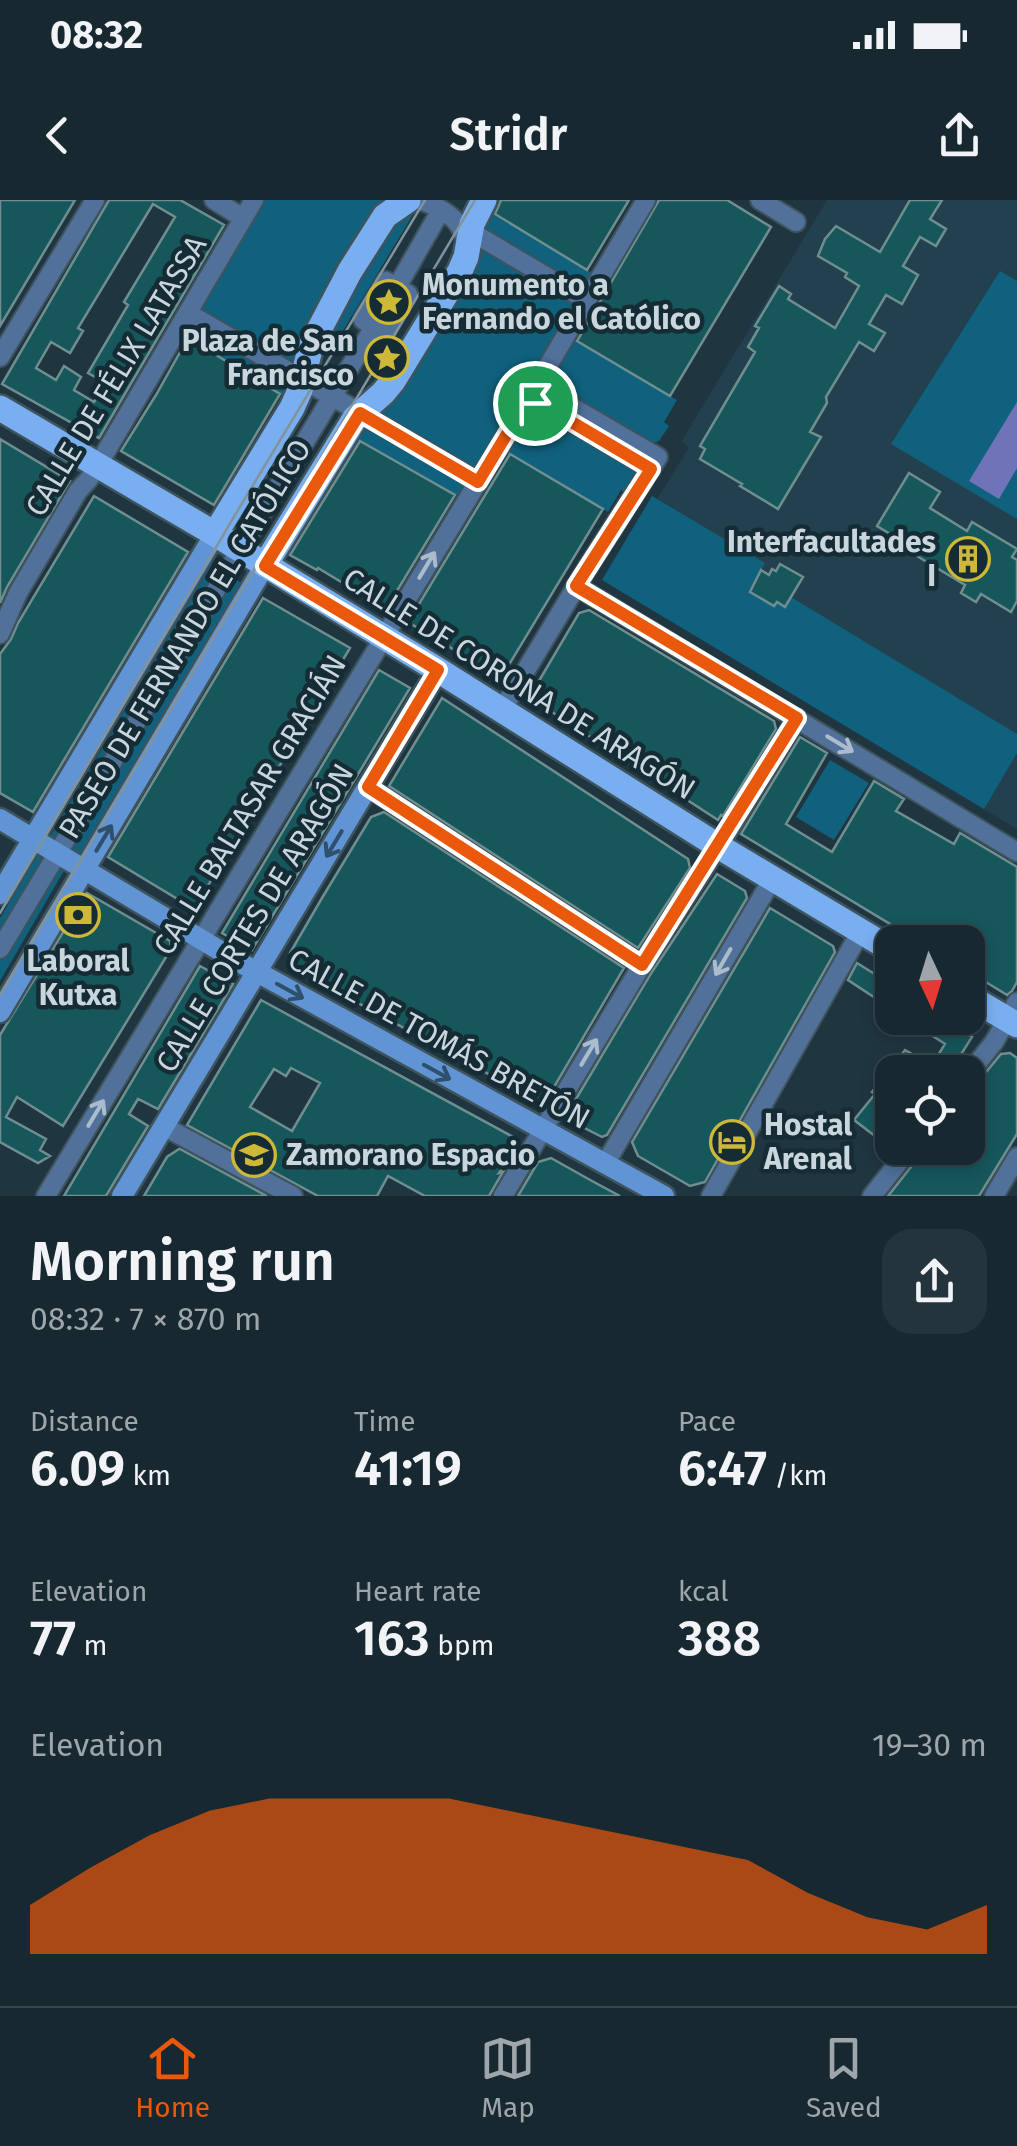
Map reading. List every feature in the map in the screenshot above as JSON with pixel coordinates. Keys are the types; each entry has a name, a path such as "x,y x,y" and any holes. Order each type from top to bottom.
{"main road":[{"name":"PASEO DE FERNANDO EL CATÓLICO","path":"0,894 288,415 298,394 310,345 350,271 385,216 409,200"},
{"name":"PASEO DE FERNANDO EL CATÓLICO","path":"0,1012 360,413 393,380 457,276 474,218 484,200"},
{"name":"CALLE DE CORONA DE ARAGÓN","path":"0,408 384,637 875,940"},
{"name":"CALLE CORTES DE ARAGÓN","path":"122,1196 438,670"},
{"name":"CALLE DE TOMÁS BRETÓN","path":"0,820 258,973 664,1196"},
{"path":"985,1003 1014,1016"}],"street":[{"path":"214,200 243,218"},
{"name":"CALLE DE FÉLIX LATASSA","path":"0,634 18,592 78,490 90,479 254,200"},
{"path":"420,200 460,223 469,238 586,300"},
{"name":"CALLE BALTASAR GRACIÁN","path":"46,1196 646,200"},
{"path":"760,200 796,222"},
{"path":"0,356 91,201"},
{"path":"328,403 374,326 363,320 378,294 386,281 398,287 443,208"},
{"path":"188,313 302,379 328,403 360,413 478,482"},
{"path":"544,372 543,384 550,394 654,463"},
{"path":"529,398 654,463"},
{"name":"PASEO DE FERNANDO EL CATÓLICO","path":"0,949 328,403"},
{"path":"502,710 654,463"},
{"path":"576,586 1017,852"},
{"path":"504,1196 642,965 797,718"},
{"path":"368,787 642,965"},
{"path":"605,1164 773,878"},
{"path":"711,1196 861,931"},
{"path":"984,1055 1014,1016"},
{"path":"165,1127 293,1196"},
{"path":"994,1196 1017,1157"},
{"path":"872,1196 897,1165"}],"shaded area":[{"name":"Plaza de San Francisco","path":"261,200 400,200 352,243 322,294 324,312 291,400 181,333"},
{"path":"827,200 1017,200 1017,829 602,580 652,496 657,499 682,459 689,447 681,442"},
{"path":"417,208 341,334 331,328 393,226 406,212"},
{"name":"Plaza de San Francisco","path":"484,209 595,275 462,498 350,435 408,382 468,279"},
{"path":"1000,271 1017,281 1017,519 891,444"},
{"path":"572,338 677,400 664,422 669,426 659,441 651,444 631,437 628,429 571,395 563,396 551,384 550,374"},
{"path":"1017,402 1017,468 999,499 969,481"},
{"path":"531,411 551,414 553,422 610,457 618,455 633,464 636,479 628,494 621,490 608,512 504,450"},
{"path":"652,496 765,563 750,592 774,606 777,602 785,607 791,597 1017,734 1017,753 984,809 602,580"},
{"path":"211,565 242,583 79,857 49,838"},
{"path":"830,760 869,783 834,840 796,817"},
{"path":"38,854 65,869 0,981 0,918"}],"building":[{"path":"0,200 75,200 0,326"},
{"path":"109,200 180,200 224,225 99,438 2,384","holes":["153,204 175,217 124,302 128,305 88,373 106,383 94,402 74,390 81,377 64,366 56,380 36,368 51,342 70,353 83,331 78,328"]},
{"path":"501,200 629,200 587,270 495,214"},
{"path":"659,200 727,200 771,227 670,396 577,341"},
{"path":"910,200 942,200 930,219 946,229 936,246 920,237 903,266 918,275 902,304 886,295 869,324 885,333 874,351 859,342 810,432 821,437 778,509 700,459 705,449 700,446 755,352 748,347 759,328 755,326 779,286 791,294 788,299 835,328 859,286 845,277 847,273 818,256 825,239 836,226 880,252"},
{"path":"188,338 280,394 214,505 121,451"},
{"path":"0,439 70,481 0,603"},
{"path":"360,441 455,495 386,609 290,555"},
{"path":"510,454 603,509 501,678 408,622"},
{"name":"Interfacultades I","path":"909,473 940,492 930,508 967,531 972,522 1017,549 1012,557 1017,560 1017,601 1011,612 981,594 976,602 961,593 965,585 897,544 900,540 877,526"},
{"path":"94,496 188,552 33,812 0,793 0,654"},
{"path":"780,564 803,577 785,607 777,602 774,606 750,592 761,570 769,575"},
{"path":"263,598 350,648 194,909 108,857"},
{"path":"589,610 774,721 776,729 718,820 535,701 533,691 579,613"},
{"path":"379,670 410,688 252,950 222,933"},
{"path":"442,698 688,859 690,868 638,948 389,786"},
{"path":"800,737 827,753 786,824 832,852 874,781 904,799 896,811 954,844 960,833 1017,867 1017,982 1012,991 1007,995 985,981 985,925 892,925 741,834"},
{"path":"384,812 624,968 547,1099 538,1101 292,967 290,953 322,898 371,817"},
{"path":"717,874 745,891 747,898 607,1135 602,1137 569,1120 567,1114 650,975"},
{"path":"87,893 170,941 171,949 63,1126 17,1097 6,1117 46,1139 40,1150 50,1156 38,1163 0,1142 0,1035"},
{"path":"770,908 833,946 835,952 705,1182 690,1186 638,1156 632,1142"},
{"path":"857,963 875,974 875,998 848,980"},
{"path":"200,966 233,984 158,1109 138,1099 129,1114 148,1126 106,1196 64,1196"},
{"path":"261,1000 515,1138 518,1146 489,1196 425,1196 388,1176 377,1196 318,1196 187,1125","holes":["291,1068 320,1083 292,1131 250,1107 274,1069 286,1076"]},
{"path":"931,1035 972,1037 961,1055 938,1055 945,1044"},
{"path":"1010,1053 1017,1058 1017,1134 979,1196 888,1196 913,1165 985,1165 985,1073 1001,1054"},
{"path":"875,1094 875,1136 854,1120"},
{"path":"179,1149 267,1196 144,1196 167,1157"},
{"path":"551,1158 620,1196 518,1196 538,1162"}],"tram line":[{"path":"0,913 425,200"},
{"path":"0,995 475,200"}],"place":[{"name":"Monumento a Fernando el Católico","path":"389,302"},
{"name":"Plaza de San Francisco","path":"387,358"},
{"name":"Interfacultades I","path":"968,559"},
{"name":"Laboral Kutxa","path":"78,915"},
{"name":"Hostal Arenal","path":"732,1142"},
{"name":"Zamorano Espacio","path":"254,1155"}],"route":[{"path":"535,403 651,469 576,586 797,718 642,965 368,787 438,670 265,566 360,413 478,482 525,404 535,403"}]}
